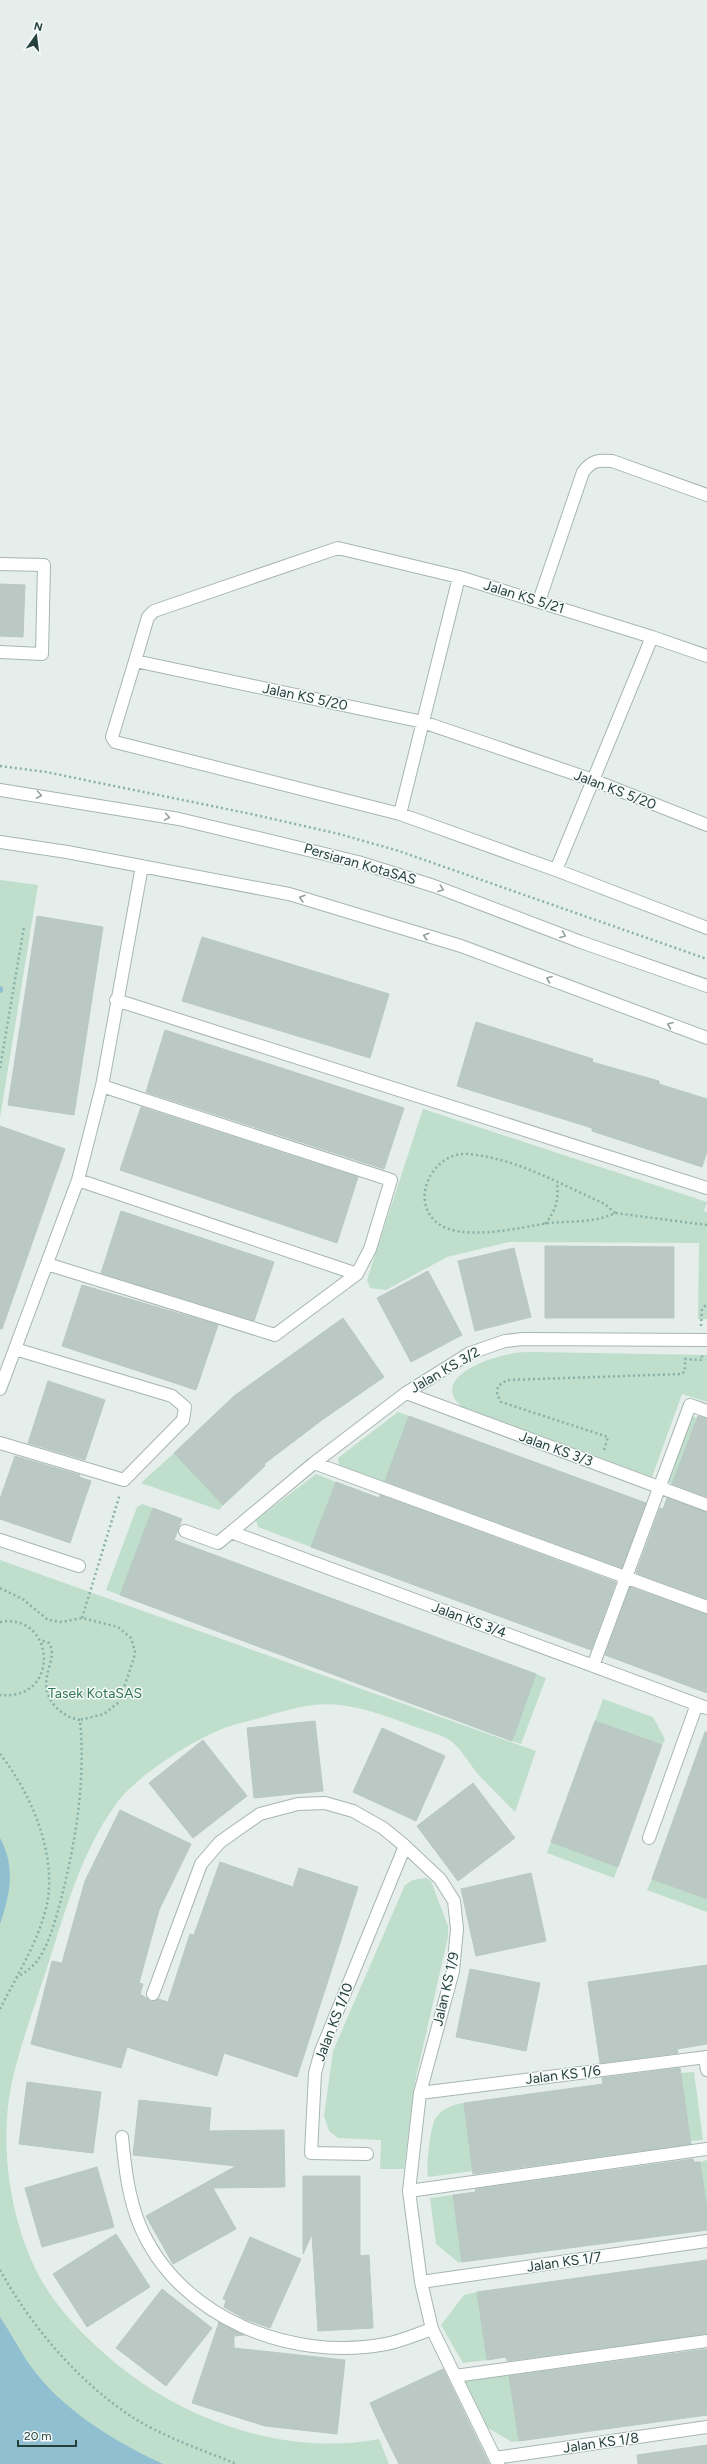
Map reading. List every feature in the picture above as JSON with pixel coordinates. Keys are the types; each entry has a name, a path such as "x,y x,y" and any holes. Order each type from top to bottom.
{"street":[{"path":"539,601 583,472 590,463 600,460 612,462 707,495"},
{"name":"Jalan KS 5/21","path":"135,661 148,618 154,611 338,548 460,577 652,637 707,656"},
{"path":"0,564 44,565 42,654 0,652"},
{"path":"400,814 460,577"},
{"path":"556,870 652,637"},
{"path":"135,661 112,737 115,742 400,814 556,870 707,928"},
{"name":"Jalan KS 5/20","path":"135,661 423,722 593,780 707,825"},
{"name":"Persiaran KotaSAS","path":"0,790 179,818 358,862 464,897 581,942 707,986"},
{"path":"0,842 142,866 289,894 454,944 707,1038"},
{"path":"0,1389 78,1180 102,1086 116,1000 142,866"},
{"path":"116,1000 707,1188"},
{"path":"47,1264 275,1335 357,1274 370,1249 391,1180 102,1086"},
{"path":"78,1180 357,1274"},
{"name":"Jalan KS 3/2","path":"185,1531 218,1543 314,1463 406,1393 470,1353 505,1341 559,1338 704,1340"},
{"path":"0,1443 124,1480 182,1420 185,1407 172,1396 15,1349"},
{"name":"Jalan KS 3/3","path":"406,1393 707,1504"},
{"path":"593,1666 658,1487 690,1405 707,1411"},
{"path":"314,1463 707,1606"},
{"name":"Jalan KS 3/4","path":"230,1532 702,1706"},
{"path":"0,1540 79,1566"},
{"path":"649,1838 702,1706"},
{"name":"Jalan KS 1/9","path":"154,1994 201,1864 220,1842 260,1814 298,1804 325,1803 353,1811 383,1828 406,1846 440,1879 454,1901 458,1929 453,1970 420,2094 409,2191 420,2282 432,2329 496,2461"},
{"name":"Jalan KS 1/10","path":"367,2154 311,2153 315,2073 321,2051 406,1846"},
{"path":"706,2057 707,2070"},
{"name":"Jalan KS 1/6","path":"420,2094 706,2057"},
{"path":"122,2137 130,2196 147,2241 182,2288 223,2317 270,2338 291,2343 333,2347 388,2344 432,2329"},
{"path":"409,2191 707,2149"},
{"name":"Jalan KS 1/7","path":"420,2282 707,2241"},
{"path":"455,2376 707,2341"},
{"name":"Jalan KS 1/8","path":"496,2461 707,2427"}],"path":[{"path":"0,1068 24,927"},
{"path":"615,1213 605,1218 545,1224 489,1233 475,1233 442,1226 434,1220 428,1208 426,1183 432,1172 449,1156 468,1154 523,1168 604,1204 615,1213 707,1225"},
{"path":"545,1224 556,1207 558,1192 557,1183"},
{"path":"599,1464 608,1437 501,1402 497,1394 501,1383 507,1380 682,1374 685,1371 685,1360 702,1360 704,1340 701,1316 707,1304"},
{"path":"82,1618 124,1480"},
{"path":"0,1588 24,1600 48,1620 62,1622 82,1618 124,1630 131,1638 135,1651 119,1702 104,1714 80,1720 61,1712 46,1692 45,1683 51,1651 49,1643 40,1640 26,1626 17,1622 0,1622"},
{"path":"0,1695 14,1696 26,1692 39,1679 45,1660 40,1640"},
{"path":"16,1978 32,1967 43,1951 54,1922 72,1861 80,1782 82,1743 80,1720"},
{"path":"0,1754 24,1791 37,1824 48,1869 49,1885 42,1922 0,2009"},
{"path":"0,2270 48,2339 77,2373 102,2394 130,2415 158,2431 238,2464"}],"green space":[{"path":"0,880 38,885 0,1118"},
{"path":"423,1109 707,1202 704,1211 707,1212 707,1319 698,1319 699,1243 509,1242 447,1257 386,1290 370,1288 367,1280"},
{"path":"519,1352 707,1355 707,1402 682,1394 652,1477 462,1407 454,1397 452,1387 465,1371 500,1356"},
{"path":"398,1412 409,1416 385,1482 339,1465 338,1458"},
{"path":"691,1416 697,1418 672,1484 667,1482"},
{"path":"174,1453 223,1505 219,1510 141,1483"},
{"path":"316,1474 336,1482 311,1547 258,1527 256,1520"},
{"path":"142,1504 153,1508 120,1595 106,1590 137,1507"},
{"name":"Tasek KotaSAS","path":"0,1560 536,1751 515,1812 477,1773 462,1752 451,1741 437,1734 386,1716 349,1706 323,1704 289,1710 227,1727 183,1749 151,1770 125,1793 116,1804 93,1842 75,1883 28,2027 11,2086 6,2131 7,2154 9,2178 18,2223 25,2245 44,2284 69,2319 85,2335 118,2365 135,2378 177,2404 204,2417 232,2427 290,2441 350,2443 379,2439 389,2464 0,2464"},
{"path":"536,1674 546,1678 521,1744 512,1741"},
{"path":"603,1699 653,1717 665,1739 662,1745 595,1721"},
{"path":"551,1842 618,1867 614,1878 547,1853"},
{"path":"426,1878 431,1881 448,1926 448,1937 415,2082 404,2169 380,2169 381,2140 338,2138 329,2131 324,2116 333,2051 405,1885 413,1880"},
{"path":"652,1879 707,1899 707,1912 647,1890"},
{"path":"694,2072 703,2140 691,2141 681,2073"},
{"path":"464,2103 473,2171 428,2177 429,2148 435,2119 441,2112 448,2108"},
{"path":"707,2160 707,2210 700,2162"},
{"path":"453,2195 462,2262 459,2263 436,2244 430,2198"},
{"path":"477,2292 487,2360 463,2363 441,2325 464,2295"},
{"path":"509,2373 519,2441 512,2442 488,2428 464,2379"}],"water":[{"path":"0,1838 8,1860 10,1881 9,1892 0,1924"},
{"path":"0,2317 29,2364 56,2395 89,2422 107,2434 163,2464 0,2464"}],"building":[{"path":"0,584 25,585 23,637 0,636"},
{"path":"37,916 103,927 74,1115 8,1105"},
{"path":"202,937 389,994 370,1058 182,1001"},
{"path":"476,1022 593,1059 592,1062 659,1081 659,1084 707,1099 707,1151 702,1167 592,1131 592,1128 457,1086"},
{"path":"165,1030 404,1108 384,1169 146,1092"},
{"path":"141,1107 358,1177 337,1243 120,1170"},
{"path":"0,1126 65,1149 2,1329 0,1329"},
{"path":"121,1211 274,1262 254,1321 101,1273"},
{"path":"545,1246 674,1247 674,1318 545,1318"},
{"path":"514,1248 531,1317 475,1331 458,1261"},
{"path":"428,1271 462,1335 411,1362 377,1298"},
{"path":"82,1285 218,1325 196,1390 62,1346"},
{"path":"343,1318 384,1377 322,1420 264,1464 265,1466 223,1505 174,1453 234,1396"},
{"path":"48,1381 105,1400 85,1460 28,1443"},
{"path":"409,1416 646,1503 622,1568 385,1481"},
{"path":"698,1416 707,1418 707,1497 672,1484"},
{"path":"15,1456 80,1475 79,1477 91,1481 70,1543 0,1519 0,1499"},
{"path":"336,1482 379,1498 380,1495 616,1582 591,1650 311,1547"},
{"path":"667,1498 707,1512 707,1599 636,1573 660,1508 663,1509"},
{"path":"153,1508 182,1519 174,1540 536,1674 512,1741 120,1595"},
{"path":"630,1587 707,1614 707,1693 605,1655"},
{"path":"315,1721 323,1791 254,1798 247,1728"},
{"path":"595,1721 662,1745 618,1867 551,1842"},
{"path":"382,1728 445,1756 416,1821 353,1792"},
{"path":"705,1732 707,1732 707,1899 652,1879"},
{"path":"203,1740 247,1796 193,1838 149,1783"},
{"path":"473,1783 515,1838 458,1881 417,1826"},
{"path":"120,1810 191,1844 159,1910 139,1983 143,1984 140,1994 151,2001 158,1999 168,2002 190,1934 194,1935 220,1862 293,1887 299,1868 358,1887 297,2077 224,2053 217,2076 127,2047 121,2068 31,2044 52,1961 62,1963 85,1881"},
{"path":"531,1873 546,1941 476,1956 461,1889"},
{"path":"707,1965 707,2044 677,2049 678,2053 600,2063 588,1982"},
{"path":"470,1969 540,1983 526,2051 456,2037"},
{"path":"680,2068 691,2144 473,2174 464,2103 603,2084 602,2078"},
{"path":"27,2082 101,2092 93,2153 19,2144"},
{"path":"139,2100 211,2108 209,2131 284,2130 285,2187 213,2188 236,2229 173,2264 146,2216 236,2166 133,2155"},
{"path":"693,2159 694,2162 700,2162 707,2210 707,2230 462,2262 453,2195 476,2192 475,2189"},
{"path":"97,2167 114,2227 42,2247 25,2188"},
{"path":"303,2176 360,2176 360,2256 369,2255 373,2328 318,2331 312,2234 303,2254"},
{"path":"116,2234 150,2287 87,2327 53,2274"},
{"path":"250,2237 301,2259 270,2328 245,2319 224,2307 226,2300 223,2299"},
{"path":"707,2260 707,2334 507,2361 506,2357 487,2360 477,2292"},
{"path":"162,2289 212,2328 166,2386 116,2348"},
{"path":"219,2322 244,2335 234,2336 234,2348 345,2360 337,2434 265,2426 192,2403"},
{"path":"707,2349 707,2415 519,2441 509,2376"},
{"path":"443,2369 489,2464 399,2464 382,2430 370,2403"},
{"path":"707,2445 707,2464 638,2464 637,2455"}]}
